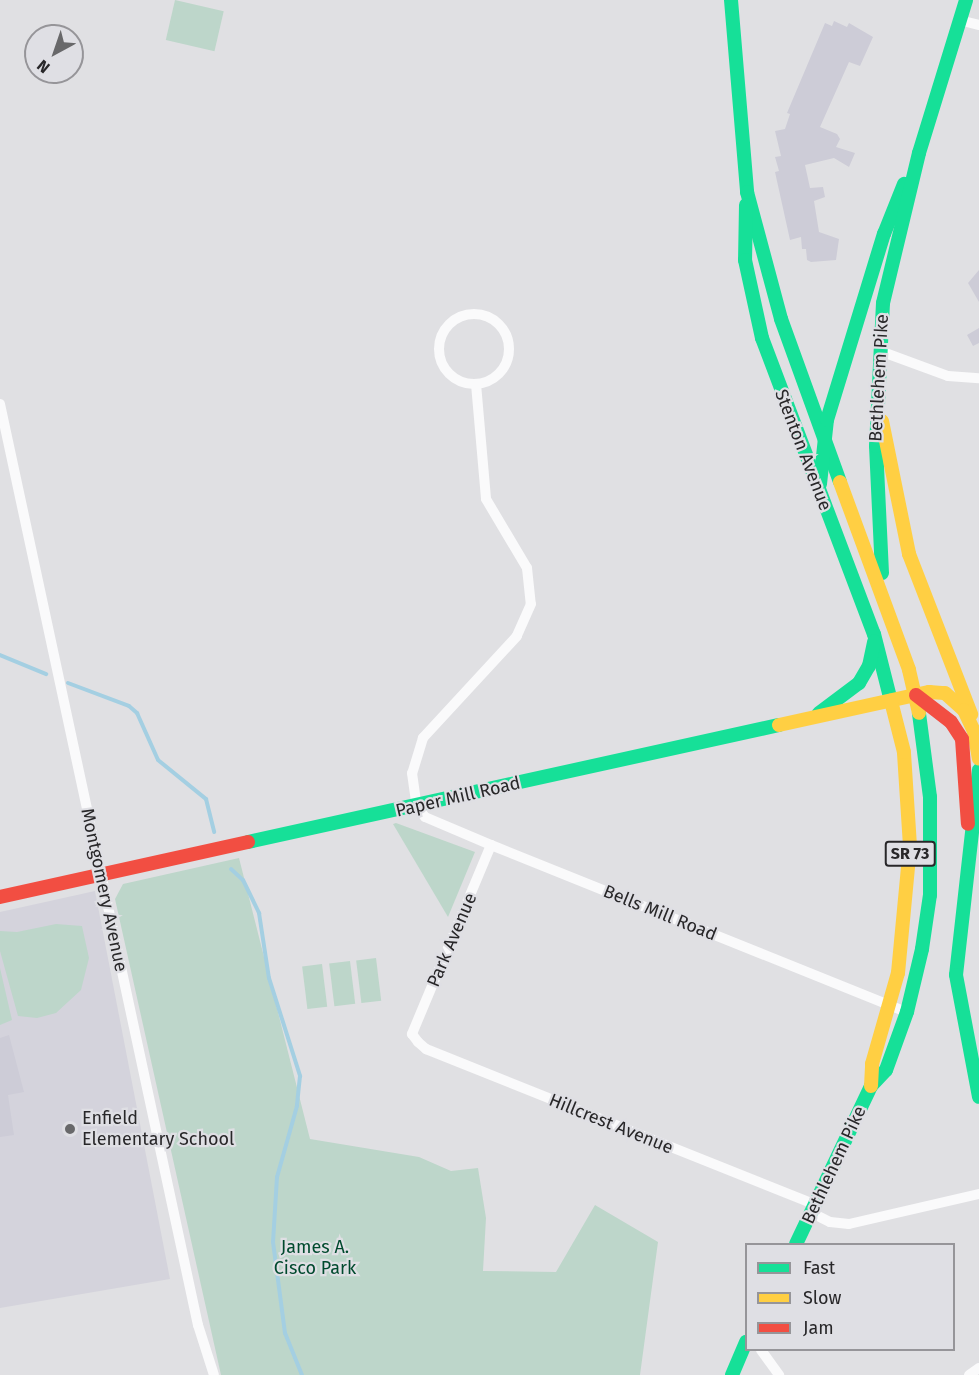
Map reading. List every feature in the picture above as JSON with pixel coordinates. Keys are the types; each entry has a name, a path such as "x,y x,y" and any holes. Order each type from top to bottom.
{"main road":[{"name":"Stenton Avenue","path":"730,0 747,192 745,260 756,316 778,387 874,634 893,701"},
{"name":"Bethlehem Pike","path":"889,606 878,508 877,396 883,303 919,153 966,0"},
{"name":"Bethlehem Pike","path":"821,496 823,435 884,234 919,153"},
{"name":"Stenton Avenue","path":"747,192 781,319 889,606 916,695"},
{"path":"877,396 909,554 968,701 979,759"},
{"path":"813,716 859,683 874,653 874,634"},
{"path":"916,695 945,693 964,710 974,731"},
{"name":"Bethlehem Pike","path":"797,1243 871,1086 886,1070 907,1012 930,895 930,797 916,695"},
{"path":"916,695 951,722 962,739 969,840"},
{"name":"Paper Mill Road","path":"0,897 100,877 813,716 916,695"},
{"name":"Bethlehem Pike","path":"871,1086 872,1064 898,973 910,867 907,777 893,701"},
{"path":"979,770 969,840 956,967 972,1035 979,1097"},
{"path":"732,1375 745,1346"}],"street":[{"path":"960,20 979,25"},
{"path":"471,314 492,318 501,326 509,353 498,375 476,384 453,377 445,368 440,351 442,334 449,324 471,314"},
{"path":"880,351 948,376 979,378"},
{"path":"417,807 412,773 423,738 517,636 531,604 527,567 486,499 476,384"},
{"name":"Montgomery Avenue","path":"0,404 198,1325 213,1375"},
{"name":"Bells Mill Road","path":"417,807 424,817 889,1007 907,1012"},
{"name":"Park Avenue","path":"412,1034 491,845"},
{"name":"Hillcrest Avenue","path":"412,1034 426,1049 814,1209 830,1222 849,1224 979,1194"},
{"path":"762,1351 779,1375"},
{"path":"969,1375 979,1368"}],"shaded area":[{"name":"Enfield Elementary School","path":"95,891 170,1279 0,1308 0,912"}],"green space":[{"path":"175,0 224,11 214,51 166,40"},
{"path":"396,823 475,852 448,917 393,824"},
{"name":"James A. Cisco Park","path":"239,858 310,1139 419,1157 451,1171 478,1168 486,1218 483,1271 556,1272 595,1205 658,1242 640,1375 221,1375 115,899 123,884"},
{"path":"56,924 82,926 89,958 81,990 56,1013 37,1018 18,1016 0,951 0,931 17,932"},
{"path":"376,958 381,1001 361,1003 356,960"},
{"path":"350,961 355,1004 334,1006 329,964"},
{"path":"322,964 327,1007 307,1009 302,966"},
{"path":"0,968 12,1020 0,1025"}],"building":[{"path":"834,21 847,27 849,23 873,37 860,66 849,62 820,127 837,134 840,139 836,147 855,153 849,167 834,158 805,165 810,188 823,187 825,197 814,201 819,232 839,239 836,260 811,262 807,260 806,249 802,249 801,237 790,240 775,172 779,171 775,157 781,156 775,131 785,129 790,114 787,113 825,23 832,26"},
{"path":"979,270 979,302 968,283"},
{"path":"979,328 979,343 973,346 967,335"},
{"path":"9,1035 24,1092 8,1095 14,1135 0,1137 0,1038"}],"waterway":[{"path":"0,655 46,674"},
{"path":"68,683 129,706 137,713 158,760 206,799 214,832"},
{"path":"231,869 243,880 259,913 269,978 300,1076 297,1106 277,1177 273,1242 285,1333 302,1375"}],"traffic: fast":[{"path":"731,0 747,192 781,319 840,482"},
{"path":"882,573 876,446 883,303 919,153 966,0"},
{"path":"820,484 827,420 884,234 904,184"},
{"path":"746,205 745,260 762,338 874,634 891,701"},
{"path":"819,713 859,683 869,666 874,642"},
{"path":"796,1243 871,1086 886,1070 907,1012 922,949 930,895 930,797 919,713"},
{"path":"248,842 779,725"},
{"path":"979,770 956,975 979,1097"},
{"path":"732,1375 745,1344"}],"traffic: slow":[{"path":"882,421 909,554 971,714"},
{"path":"840,482 909,670 919,713"},
{"path":"779,725 929,692 945,693 964,710 974,731 979,759"},
{"path":"871,1086 872,1064 898,973 910,846 904,752 891,701"}],"traffic: jam":[{"path":"916,695 951,722 962,739 968,824"},
{"path":"0,897 248,842"}],"place":[{"name":"Enfield Elementary School","path":"70,1129"}]}
